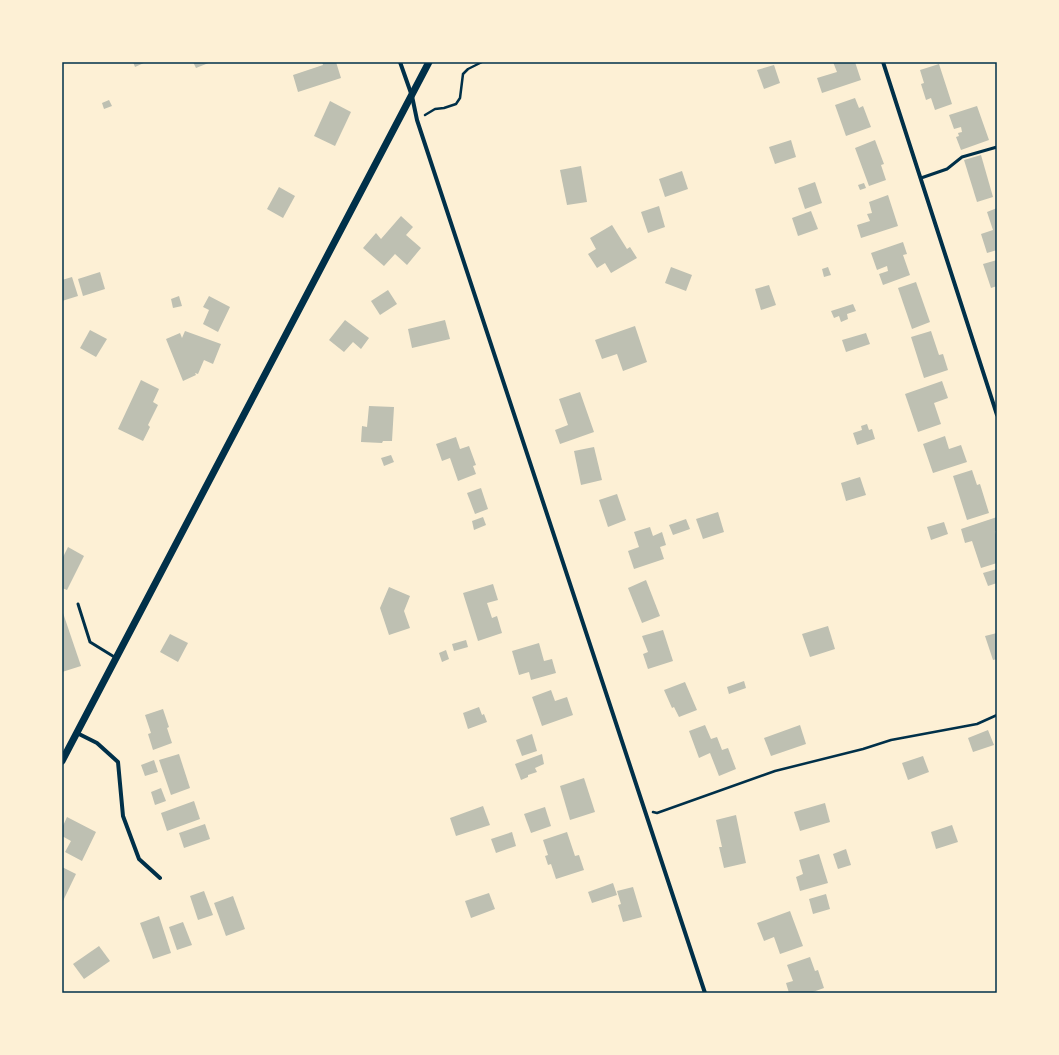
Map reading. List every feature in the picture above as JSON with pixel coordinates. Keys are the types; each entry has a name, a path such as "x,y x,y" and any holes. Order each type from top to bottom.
{"street":[{"path":"400,62 412,96 417,120 517,419 705,993"},
{"path":"63,758 429,62"},
{"path":"883,62 997,415"},
{"path":"77,733 97,743 118,762 123,816 139,859 160,878"}],"lane":[{"path":"921,178 947,169 962,157 997,147"},
{"path":"78,604 90,642 116,658"}],"path":[{"path":"417,120 435,109 456,104 460,98 463,74 468,69 482,62"},
{"path":"645,810 657,813 775,772 863,749 891,740 977,724 997,715"}],"building":[{"path":"133,62 146,62 135,67"},
{"path":"193,62 211,62 196,68"},
{"path":"322,62 336,62 341,78 298,92 293,75 323,65"},
{"path":"833,62 855,62 861,80 822,93 817,78 837,72"},
{"path":"939,64 952,104 935,110 931,98 926,100 921,84 924,83 920,70"},
{"path":"774,65 780,83 764,89 757,70"},
{"path":"855,98 859,108 863,106 871,127 846,136 835,105"},
{"path":"109,100 112,106 104,109 102,103"},
{"path":"330,101 351,112 335,146 314,136"},
{"path":"977,106 989,140 961,150 956,137 959,136 958,133 962,132 961,127 954,129 949,115"},
{"path":"791,140 796,157 775,164 769,147"},
{"path":"875,140 884,164 881,165 886,180 869,186 855,148"},
{"path":"981,155 993,197 977,202 964,160"},
{"path":"581,166 587,202 567,205 560,170"},
{"path":"682,171 688,189 665,197 659,179"},
{"path":"815,182 822,203 805,209 798,188"},
{"path":"864,183 866,188 860,190 858,185"},
{"path":"279,187 295,196 283,218 267,209"},
{"path":"888,195 898,226 861,238 857,225 870,221 867,214 872,213 869,202"},
{"path":"659,206 665,227 648,233 641,212"},
{"path":"997,208 997,250 987,253 981,234 993,230 987,212"},
{"path":"811,211 818,229 798,236 792,218"},
{"path":"401,216 413,227 406,235 421,248 407,265 395,254 384,266 363,248 376,233 381,239"},
{"path":"612,225 627,249 630,247 637,258 611,273 605,263 597,268 588,254 596,249 590,238"},
{"path":"903,242 907,254 903,255 910,275 883,285 879,274 888,271 887,266 877,270 871,253"},
{"path":"997,260 997,286 991,288 983,264"},
{"path":"671,267 692,275 686,291 665,283"},
{"path":"828,267 831,275 824,277 822,269"},
{"path":"100,272 105,289 83,296 78,279"},
{"path":"72,277 78,296 62,301 62,280"},
{"path":"916,282 930,322 912,329 898,288"},
{"path":"769,285 776,305 761,310 755,289"},
{"path":"388,290 397,304 380,315 371,301"},
{"path":"179,296 182,306 173,308 171,299"},
{"path":"209,296 230,307 218,332 203,324 209,310 203,307"},
{"path":"853,304 856,311 847,314 848,319 841,322 839,316 834,318 831,311"},
{"path":"345,320 369,338 361,349 353,342 344,352 329,340"},
{"path":"445,320 450,339 412,348 408,329"},
{"path":"635,326 647,362 623,371 617,354 602,359 595,340"},
{"path":"90,330 107,339 96,357 80,348"},
{"path":"185,331 221,344 213,364 204,360 198,374 195,373 196,375 183,381 166,339 180,333 182,338"},
{"path":"931,331 939,355 943,354 948,370 924,378 911,337"},
{"path":"866,333 870,344 846,352 842,340"},
{"path":"141,380 159,389 153,402 158,405 148,425 150,427 143,441 118,429"},
{"path":"942,381 948,398 934,403 941,424 918,432 905,394"},
{"path":"580,392 594,432 560,444 555,430 568,425 559,399"},
{"path":"369,406 394,407 392,441 383,441 382,443 361,442 362,426 367,427"},
{"path":"867,424 869,430 872,429 875,439 857,445 853,433 862,430 861,426"},
{"path":"945,436 949,449 961,445 967,462 933,473 923,444"},
{"path":"456,437 460,449 469,446 476,465 473,466 476,474 458,481 450,458 442,461 436,444"},
{"path":"594,447 602,480 581,485 574,451"},
{"path":"391,455 394,462 384,466 381,458"},
{"path":"972,470 977,485 980,484 989,513 967,520 953,476"},
{"path":"860,477 866,495 846,501 841,483"},
{"path":"481,488 488,509 475,514 467,493"},
{"path":"617,494 626,520 608,527 599,500"},
{"path":"718,512 724,532 703,539 696,519"},
{"path":"483,517 486,525 474,530 472,521"},
{"path":"997,517 997,530 995,531 997,538 997,563 981,568 972,541 965,543 961,529"},
{"path":"686,519 690,529 673,535 669,525"},
{"path":"944,522 948,534 931,540 927,527"},
{"path":"650,527 653,536 662,532 666,545 660,547 664,559 634,569 628,551 639,547 634,532"},
{"path":"68,547 84,556 67,590 62,588 62,559"},
{"path":"997,569 997,583 988,586 983,573"},
{"path":"646,580 660,616 642,623 628,588"},
{"path":"493,584 498,600 487,603 492,618 497,616 502,633 478,641 463,593"},
{"path":"389,587 410,596 404,611 410,628 389,635 380,608"},
{"path":"62,610 81,666 62,672"},
{"path":"828,626 835,649 810,657 802,634"},
{"path":"663,630 673,661 648,669 643,654 648,652 642,636"},
{"path":"997,633 997,659 993,660 985,636"},
{"path":"170,634 188,643 178,662 160,652"},
{"path":"466,640 468,647 454,651 452,644"},
{"path":"539,643 544,661 552,659 556,673 531,680 529,672 519,675 512,651"},
{"path":"446,650 449,659 442,662 439,653"},
{"path":"744,681 746,688 729,694 727,687"},
{"path":"685,682 697,710 679,717 674,707 672,708 664,690"},
{"path":"551,690 555,701 567,697 573,715 542,726 532,697"},
{"path":"479,707 487,722 468,729 463,713"},
{"path":"163,709 172,743 153,750 148,734 151,733 145,715"},
{"path":"705,725 711,739 717,737 722,750 728,748 736,769 719,776 710,753 699,758 689,731"},
{"path":"800,725 806,744 771,756 764,738"},
{"path":"988,730 994,745 973,752 968,738"},
{"path":"532,734 537,751 522,756 516,740"},
{"path":"179,754 190,788 171,795 159,760"},
{"path":"542,754 544,764 535,768 537,772 528,775 528,777 521,780 515,764"},
{"path":"923,756 929,772 908,780 902,763"},
{"path":"154,760 158,772 145,776 141,765"},
{"path":"584,778 595,812 570,820 560,786"},
{"path":"161,788 166,801 155,805 151,792"},
{"path":"194,801 200,819 167,831 161,813"},
{"path":"825,803 830,822 800,831 794,812"},
{"path":"483,806 490,825 456,836 450,818"},
{"path":"545,807 551,826 531,833 524,814"},
{"path":"736,815 746,863 724,868 719,847 722,847 716,820"},
{"path":"67,817 96,832 82,861 65,852 71,841 62,836 62,828"},
{"path":"205,824 210,839 184,848 179,833"},
{"path":"952,825 958,842 936,849 931,832"},
{"path":"512,832 516,846 496,853 491,839"},
{"path":"567,832 575,856 579,855 584,870 556,879 551,864 548,865 545,856 548,855 543,840"},
{"path":"846,849 851,865 838,869 833,854"},
{"path":"819,854 828,883 800,891 796,877 803,874 799,860"},
{"path":"62,867 76,874 62,903"},
{"path":"613,883 617,895 592,903 588,892"},
{"path":"633,887 642,917 623,922 618,905 621,904 617,891"},
{"path":"204,891 213,915 198,920 190,896"},
{"path":"489,893 495,909 471,918 465,901"},
{"path":"826,894 830,909 813,914 809,899"},
{"path":"233,896 245,929 226,936 214,903"},
{"path":"790,911 803,946 780,954 774,937 764,941 757,923"},
{"path":"159,916 171,953 153,959 140,923"},
{"path":"183,922 192,945 177,950 169,927"},
{"path":"99,946 110,961 84,979 73,964"},
{"path":"810,957 815,971 818,970 824,988 810,993 789,993 786,983 793,981 787,965"}]}
